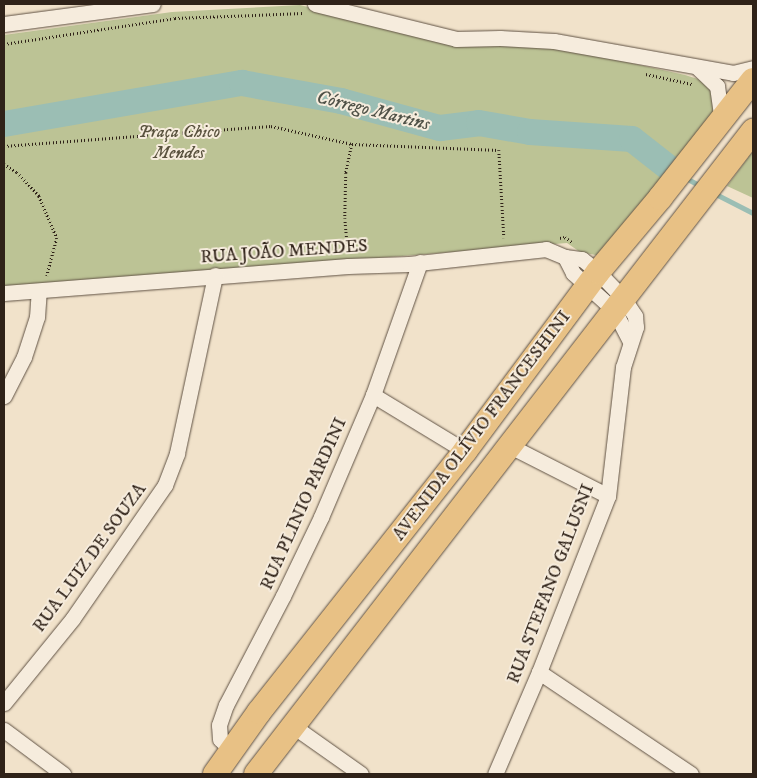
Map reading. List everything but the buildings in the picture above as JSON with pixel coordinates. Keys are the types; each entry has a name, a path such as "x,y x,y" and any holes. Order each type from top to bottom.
{"main road":[{"name":"AVENIDA OLÍVIO FRANCESHINI","path":"215,774 233,752 259,712 464,451 593,279 753,80"},
{"name":"AVENIDA OLÍVIO FRANCESHINI","path":"256,774 618,304 727,168 753,131"}],"street":[{"path":"4,24 153,4"},
{"path":"313,9 456,39 500,38 554,41 733,72 753,68"},
{"path":"697,67 717,86 722,120"},
{"name":"RUA JOÃO MENDES","path":"4,293 215,275 420,262 546,248 565,257 573,273 593,279 618,304"},
{"name":"RUA PLINIO PARDINI","path":"233,752 220,739 219,725 226,704 302,559 373,395 420,262"},
{"name":"RUA LUIZ DE SOUZA","path":"4,703 73,618 165,485 177,453 215,275"},
{"path":"4,396 24,357 37,317 38,291"},
{"name":"RUA STEFANO GALUSNI","path":"495,774 539,672 608,496 623,367 630,341 624,333 618,304"},
{"path":"373,395 464,451"},
{"path":"510,446 608,496"},
{"path":"539,672 691,774"},
{"path":"293,726 361,774"},
{"path":"4,730 62,774"}],"path":[{"path":"4,44 175,18 301,12 313,9"},
{"path":"644,74 701,86"},
{"path":"4,146 271,126 352,144 500,150 504,240"},
{"path":"348,266 345,218 346,173 352,144"},
{"path":"4,164 17,172 40,196 56,238 46,282 38,291"}],"green space":[{"name":"Praça Chico Mendes","path":"300,5 458,45 550,45 685,75 714,84 722,101 601,256 580,252 567,243 237,269 4,291 4,35 172,12"},
{"path":"753,151 753,198 727,186"}],"waterway":[{"name":"Córrego Martins","path":"4,124 242,83 341,101 440,128 479,123 530,132 632,139 669,168"},
{"name":"Córrego Martins","path":"686,178 701,186"},
{"name":"Córrego Martins","path":"714,193 753,213"}]}
